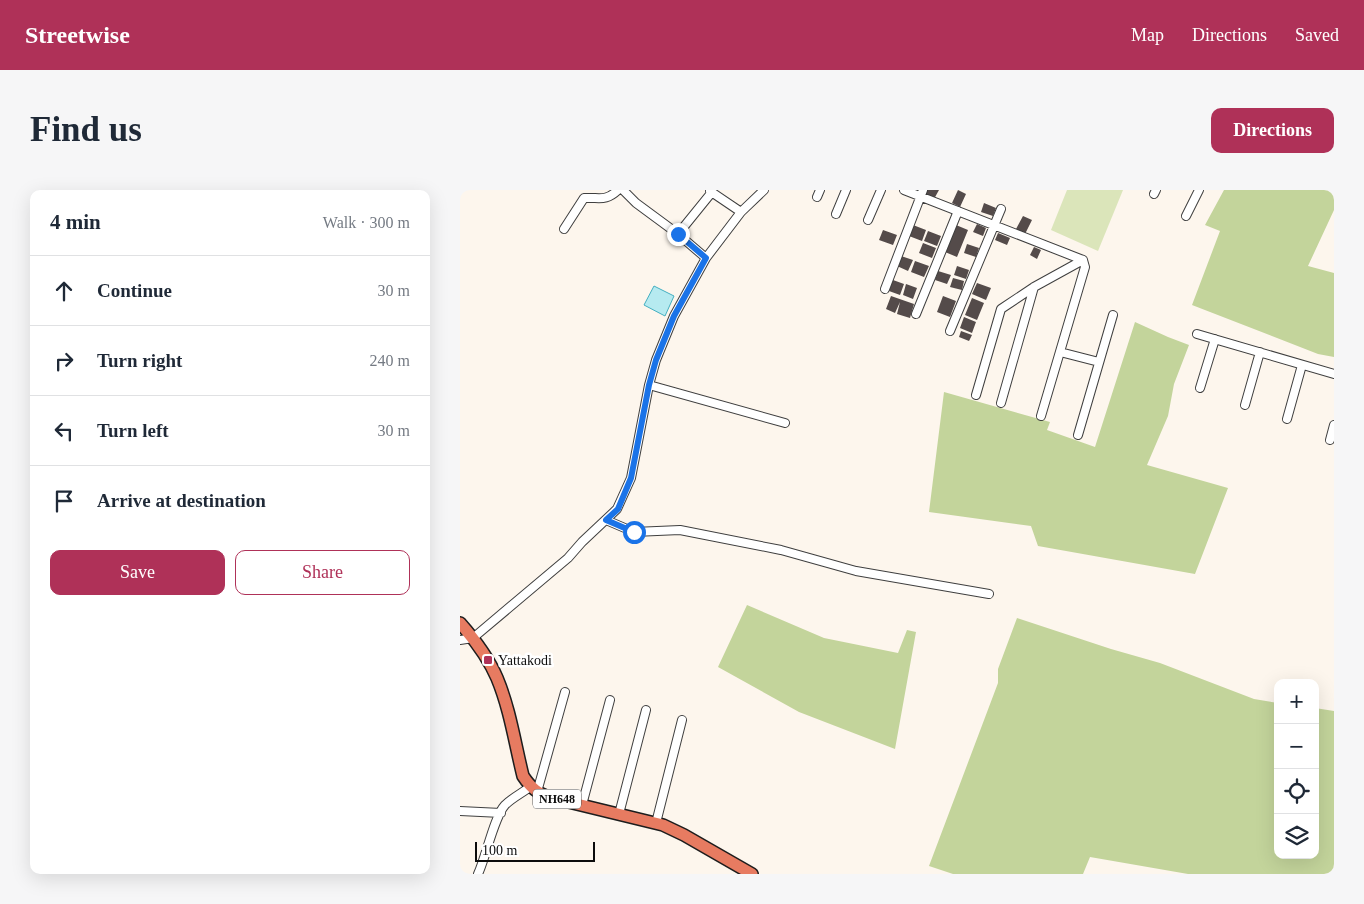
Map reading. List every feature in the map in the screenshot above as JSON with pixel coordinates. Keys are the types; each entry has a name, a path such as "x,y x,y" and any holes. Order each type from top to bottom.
{"highway":[{"name":"NH648","path":"460,623 488,660 497,678 505,701 523,776 534,789 552,798 656,823 684,834 752,874"}],"street":[{"path":"564,229 584,198 600,199 610,197 618,190"},
{"path":"623,190 636,203 678,234 706,258"},
{"path":"460,640 473,638 568,558 582,542 618,509 631,478 649,385 656,360 674,316 706,258 741,212 764,190"},
{"path":"836,214 846,190"},
{"path":"868,220 881,190"},
{"path":"904,190 922,193 958,211 1083,260"},
{"path":"1186,216 1198,190"},
{"path":"678,234 710,191 741,212"},
{"path":"885,288 922,193"},
{"path":"950,331 1001,209"},
{"path":"916,314 958,211"},
{"path":"976,395 1001,309 1034,287 1083,260"},
{"path":"1041,416 1084,267 1083,260"},
{"path":"1001,403 1034,287"},
{"path":"1078,435 1113,315"},
{"path":"1197,334 1334,374"},
{"path":"1200,388 1215,339"},
{"path":"1060,352 1099,362"},
{"path":"1245,405 1260,352"},
{"path":"1286,419 1302,365"},
{"path":"649,385 785,422"},
{"path":"1330,440 1334,425"},
{"path":"606,520 634,532 680,530 781,550 856,571 990,594"},
{"path":"478,874 504,807 534,789 566,692"},
{"path":"582,805 610,700"},
{"path":"619,814 646,710"},
{"path":"656,823 682,720"},
{"path":"460,811 501,813"}],"green space":[{"path":"1067,190 1123,190 1098,251 1051,230"},
{"path":"1224,190 1334,190 1334,210 1308,266 1334,273 1334,357 1318,354 1192,305 1220,231 1205,225"},
{"path":"1135,322 1189,345 1174,384 1168,416 1147,465 1228,488 1195,574 1038,546 1031,526 929,512 944,392 1050,422 1047,430 1095,447"},
{"path":"747,605 824,638 898,653 907,630 916,632 895,749 799,712 718,667"},
{"path":"1017,618 1160,663 1254,699 1274,702 1274,859 1319,859 1319,709 1334,711 1334,869 1332,874 1188,874 1090,857 1083,874 953,874 929,866 998,683 998,669"}],"water":[{"path":"654,286 674,296 665,316 644,305"}],"building":[{"path":"927,190 939,190 934,199 925,194"},
{"path":"958,190 966,194 960,207 952,203"},
{"path":"984,203 996,208 993,216 981,212"},
{"path":"1023,216 1032,220 1025,234 1016,229"},
{"path":"977,224 986,228 983,236 973,232"},
{"path":"913,225 926,230 922,241 909,236"},
{"path":"956,225 968,230 957,257 945,252"},
{"path":"883,230 897,235 893,245 879,240"},
{"path":"928,231 941,236 937,246 924,241"},
{"path":"998,233 1010,238 1007,245 995,240"},
{"path":"923,243 936,248 932,258 919,253"},
{"path":"967,244 979,248 976,257 964,253"},
{"path":"1034,247 1041,250 1037,259 1030,255"},
{"path":"901,256 913,260 908,271 897,266"},
{"path":"915,261 929,266 924,277 911,272"},
{"path":"957,266 969,270 966,279 954,275"},
{"path":"938,271 951,275 947,284 935,280"},
{"path":"953,278 964,281 962,290 950,287"},
{"path":"893,280 904,284 900,295 889,291"},
{"path":"977,283 991,288 986,300 972,294"},
{"path":"906,284 917,288 913,299 903,295"},
{"path":"891,296 914,304 910,318 897,314 900,302 895,313 886,309"},
{"path":"943,296 956,301 950,317 937,312"},
{"path":"972,298 984,303 977,320 965,315"},
{"path":"964,317 976,322 972,333 960,328"},
{"path":"961,331 972,335 969,341 959,337"}],"place":[{"name":"Yattakodi","path":"488,660"}],"route":[{"path":"634,532 606,520 618,509 631,478 649,385 656,360 674,316 706,258 678,234"}]}
